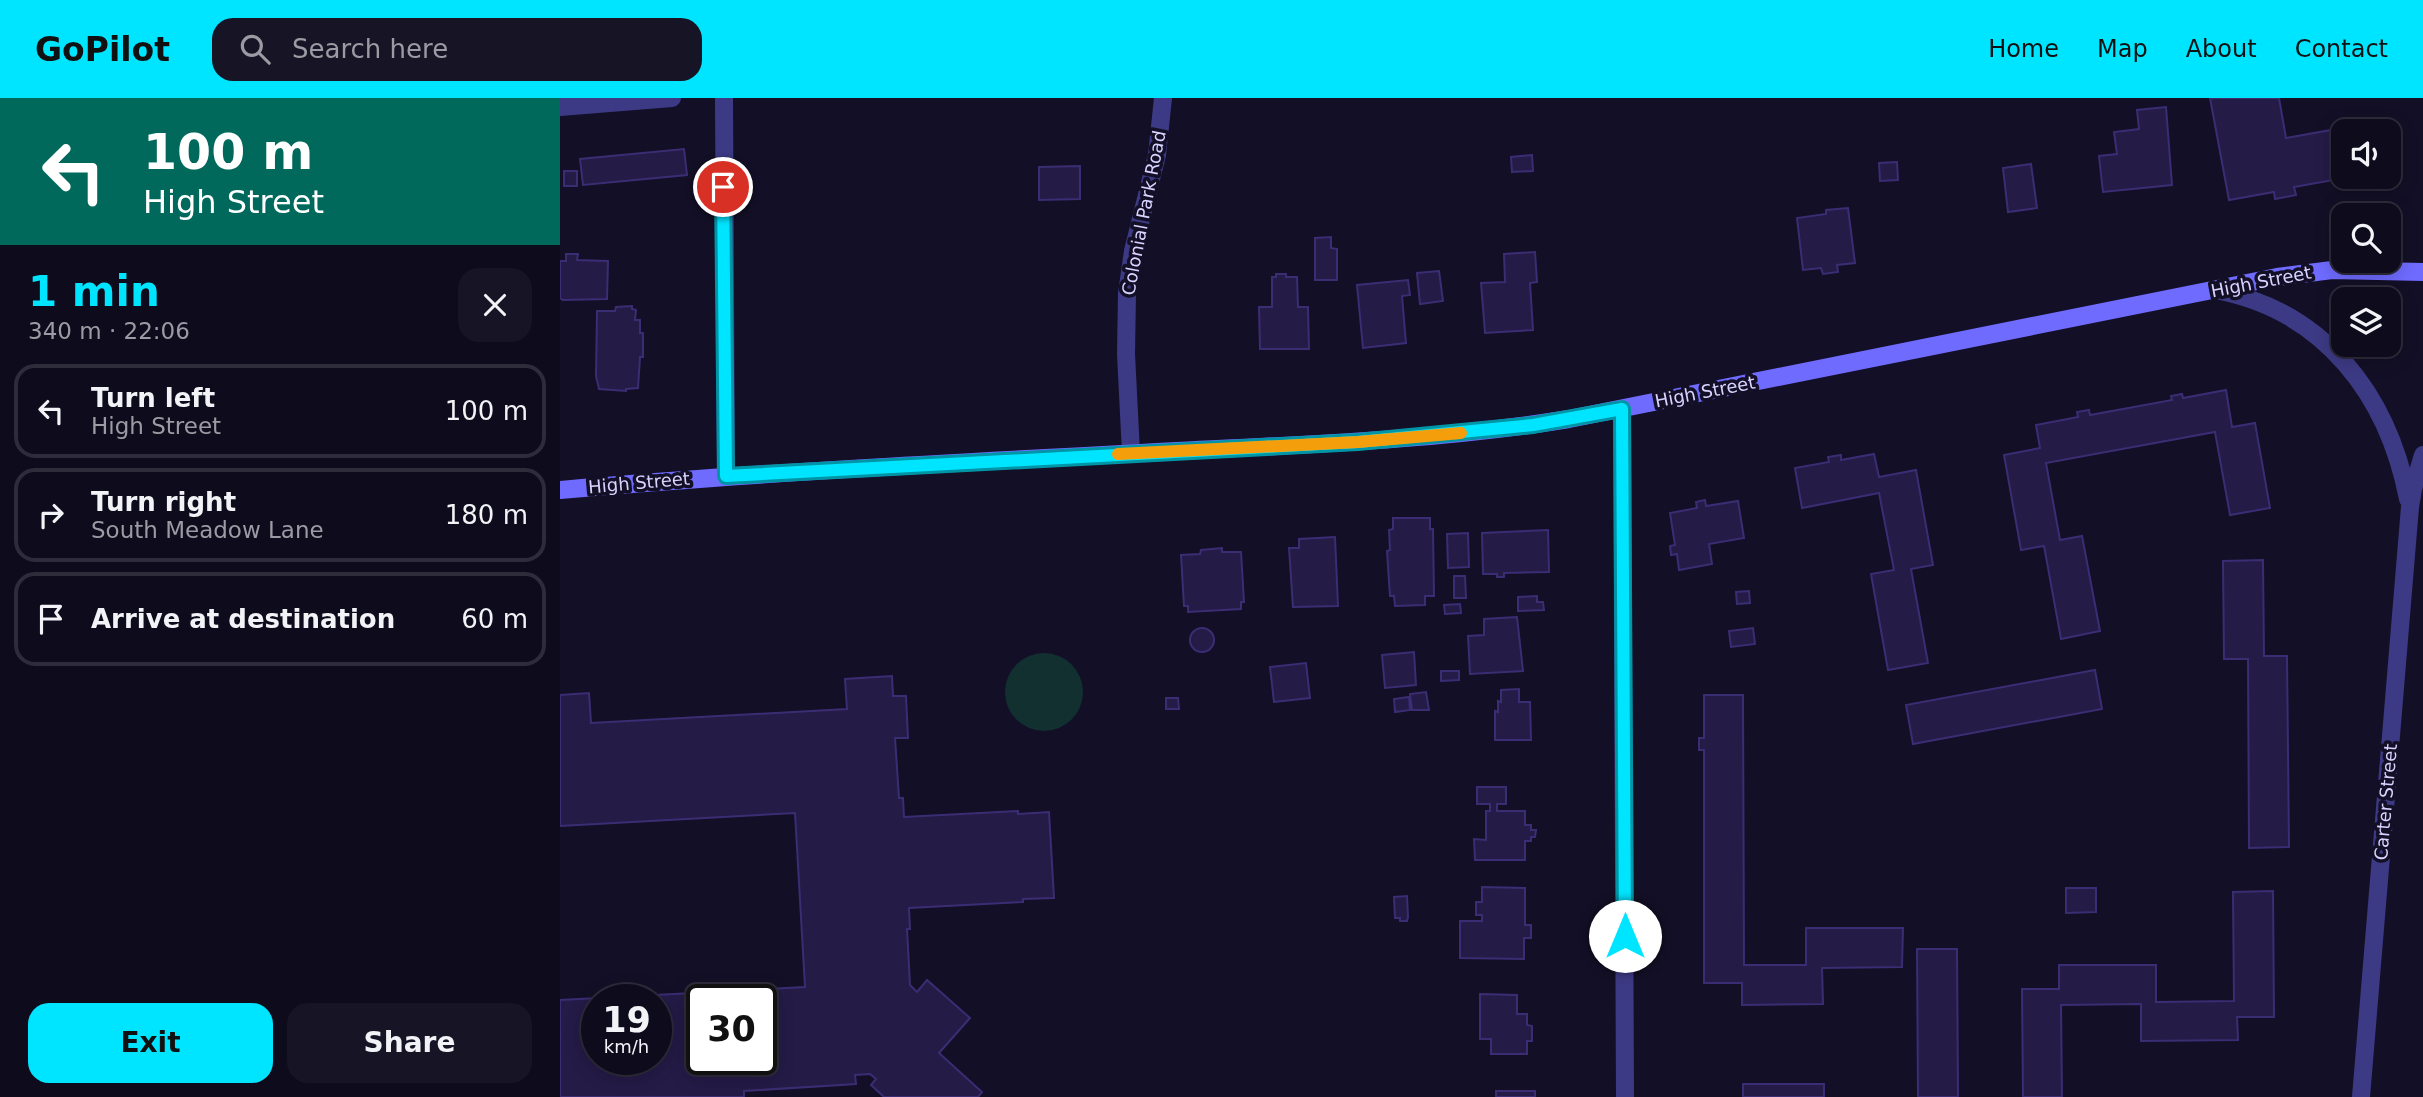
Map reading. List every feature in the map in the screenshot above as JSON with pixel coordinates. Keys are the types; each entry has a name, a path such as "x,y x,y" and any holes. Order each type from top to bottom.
{"main road":[{"name":"High Street","path":"560,490 726,476 1408,438 1533,425 2308,272 2423,272"}],"street":[{"path":"560,107 672,98"},
{"path":"724,98 726,476"},
{"name":"Colonial Park Road","path":"1131,453 1126,354 1127,293 1133,251 1157,155 1163,98"},
{"name":"Carter Street","path":"2215,290 2256,300 2296,320 2325,341 2359,379 2376,404 2391,438 2410,507"},
{"path":"1622,409 1625,1097"},
{"name":"Carter Street","path":"2361,1097 2410,507 2423,455"}],"green space":[{"path":"1036,653 1052,653 1066,659 1077,670 1083,684 1083,700 1077,714 1066,725 1052,731 1036,731 1022,725 1011,714 1005,700 1005,684 1011,670 1022,659"}],"building":[{"path":"2210,98 2279,98 2286,138 2331,130 2331,180 2294,187 2296,195 2275,199 2274,192 2229,200"},
{"path":"2166,107 2172,185 2103,192 2099,156 2117,154 2114,132 2139,129 2137,110"},
{"path":"684,149 687,175 583,185 580,159"},
{"path":"1532,155 1533,171 1512,172 1511,157"},
{"path":"1897,162 1898,180 1880,181 1879,163"},
{"path":"2031,164 2037,208 2008,212 2003,168"},
{"path":"1080,166 1080,199 1039,200 1039,167"},
{"path":"564,171 577,171 577,186 564,186"},
{"path":"1848,208 1855,263 1837,265 1838,272 1823,274 1821,268 1803,270 1797,218 1826,214 1826,210"},
{"path":"1331,237 1331,248 1337,249 1337,280 1315,280 1315,238"},
{"path":"1535,252 1537,282 1530,283 1533,330 1485,333 1481,283 1505,282 1504,254"},
{"path":"566,254 578,254 577,260 608,261 607,299 560,298 560,261 566,261"},
{"path":"1439,271 1443,301 1420,304 1417,273"},
{"path":"1276,274 1297,277 1298,307 1308,307 1309,349 1260,349 1259,307 1272,307 1272,277 1276,277"},
{"path":"1408,280 1410,295 1402,296 1406,343 1363,348 1357,285"},
{"path":"632,306 632,309 636,310 635,320 640,320 640,333 643,333 643,357 640,357 638,388 626,391 599,389 596,376 597,311 615,311 616,307"},
{"path":"2226,390 2232,427 2255,423 2270,508 2230,515 2215,432 2046,463 2060,540 2082,536 2100,631 2061,639 2044,546 2021,550 2004,455 2040,448 2036,425 2078,417 2077,412 2089,410 2090,415 2172,400 2171,396 2182,394 2183,398"},
{"path":"1874,454 1879,477 1916,470 1933,565 1911,569 1928,663 1888,670 1871,574 1894,570 1879,493 1802,508 1795,468 1829,462 1828,457 1841,455 1841,460"},
{"path":"1705,500 1706,506 1738,501 1744,538 1709,544 1712,564 1679,570 1677,554 1671,555 1670,546 1675,545 1670,513 1697,508 1696,502"},
{"path":"1393,518 1430,518 1430,529 1433,529 1434,596 1425,596 1425,605 1395,606 1394,596 1390,596 1387,551 1390,550 1389,530 1393,529"},
{"path":"1548,530 1549,572 1504,573 1504,577 1483,574 1482,533"},
{"path":"1468,533 1469,567 1448,568 1447,534"},
{"path":"1335,537 1338,606 1293,607 1289,548 1299,548 1299,539"},
{"path":"1222,548 1222,552 1241,552 1244,602 1241,602 1241,609 1188,612 1188,606 1184,606 1181,555 1200,554 1201,550"},
{"path":"2263,560 2264,656 2287,656 2289,847 2249,848 2248,659 2224,659 2223,561"},
{"path":"1454,576 1465,576 1466,598 1454,598"},
{"path":"1749,591 1750,603 1737,604 1736,592"},
{"path":"1537,596 1537,602 1543,602 1544,610 1518,611 1518,597"},
{"path":"1460,604 1461,613 1445,614 1444,605"},
{"path":"1517,617 1523,671 1470,674 1468,636 1484,635 1484,619"},
{"path":"1202,628 1213,635 1214,640 1207,651 1202,652 1191,645 1190,640 1197,629"},
{"path":"1753,628 1755,644 1731,647 1729,631"},
{"path":"1414,652 1416,685 1385,688 1382,655"},
{"path":"1306,663 1310,698 1274,702 1270,667"},
{"path":"2095,670 2102,709 1913,744 1906,705"},
{"path":"1441,671 1459,671 1459,680 1441,681"},
{"path":"892,676 893,696 906,696 908,738 895,738 899,798 903,798 904,817 1049,812 1054,898 909,908 910,929 907,929 910,985 917,992 927,980 970,1018 939,1053 982,1092 978,1097 884,1097 871,1085 876,1079 870,1074 855,1075 856,1084 744,1091 744,1097 560,1097 560,1000 581,999 581,1075 672,1075 672,994 686,993 686,1075 777,1075 777,988 805,987 795,813 560,826 560,695 589,693 591,723 847,709 845,679"},
{"path":"1519,689 1519,702 1530,702 1531,740 1495,740 1495,711 1498,712 1498,701 1501,702 1501,690"},
{"path":"1426,692 1429,710 1412,710 1410,694"},
{"path":"1704,695 1743,695 1744,965 1806,965 1806,928 1903,928 1902,967 1822,968 1823,1004 1742,1005 1742,983 1704,983 1704,750 1699,750 1699,738 1704,738"},
{"path":"1409,697 1410,710 1395,712 1394,699"},
{"path":"1166,698 1178,698 1179,709 1166,709"},
{"path":"1477,787 1506,787 1506,804 1497,804 1497,811 1525,811 1525,825 1531,825 1531,830 1536,830 1531,841 1525,841 1525,860 1475,860 1474,839 1486,840 1486,811 1490,811 1490,804 1477,804"},
{"path":"1482,887 1525,888 1525,925 1531,925 1531,938 1524,938 1524,959 1460,958 1460,921 1482,921 1482,915 1476,915 1476,902 1482,902"},
{"path":"2066,888 2096,888 2096,912 2066,913"},
{"path":"2273,891 2274,1017 2237,1017 2238,1040 2141,1041 2141,1004 2061,1005 2062,1097 2023,1097 2022,989 2059,989 2059,965 2156,965 2156,1002 2234,1001 2233,892"},
{"path":"1407,896 1407,921 1400,921 1400,918 1395,918 1394,897"},
{"path":"1917,949 1957,949 1958,1097 1918,1097"},
{"path":"1480,994 1517,995 1517,1014 1527,1014 1527,1025 1532,1026 1532,1041 1527,1041 1527,1054 1491,1054 1491,1039 1480,1039"},
{"path":"1743,1084 1824,1084 1824,1097 1743,1097"},
{"path":"1496,1091 1535,1091 1535,1097 1496,1097"}],"slow traffic":[{"path":"1118,454 1358,442 1461,433"}],"route":[{"path":"723,187 726,476 1358,442 1533,425 1622,409 1625,936"}]}
